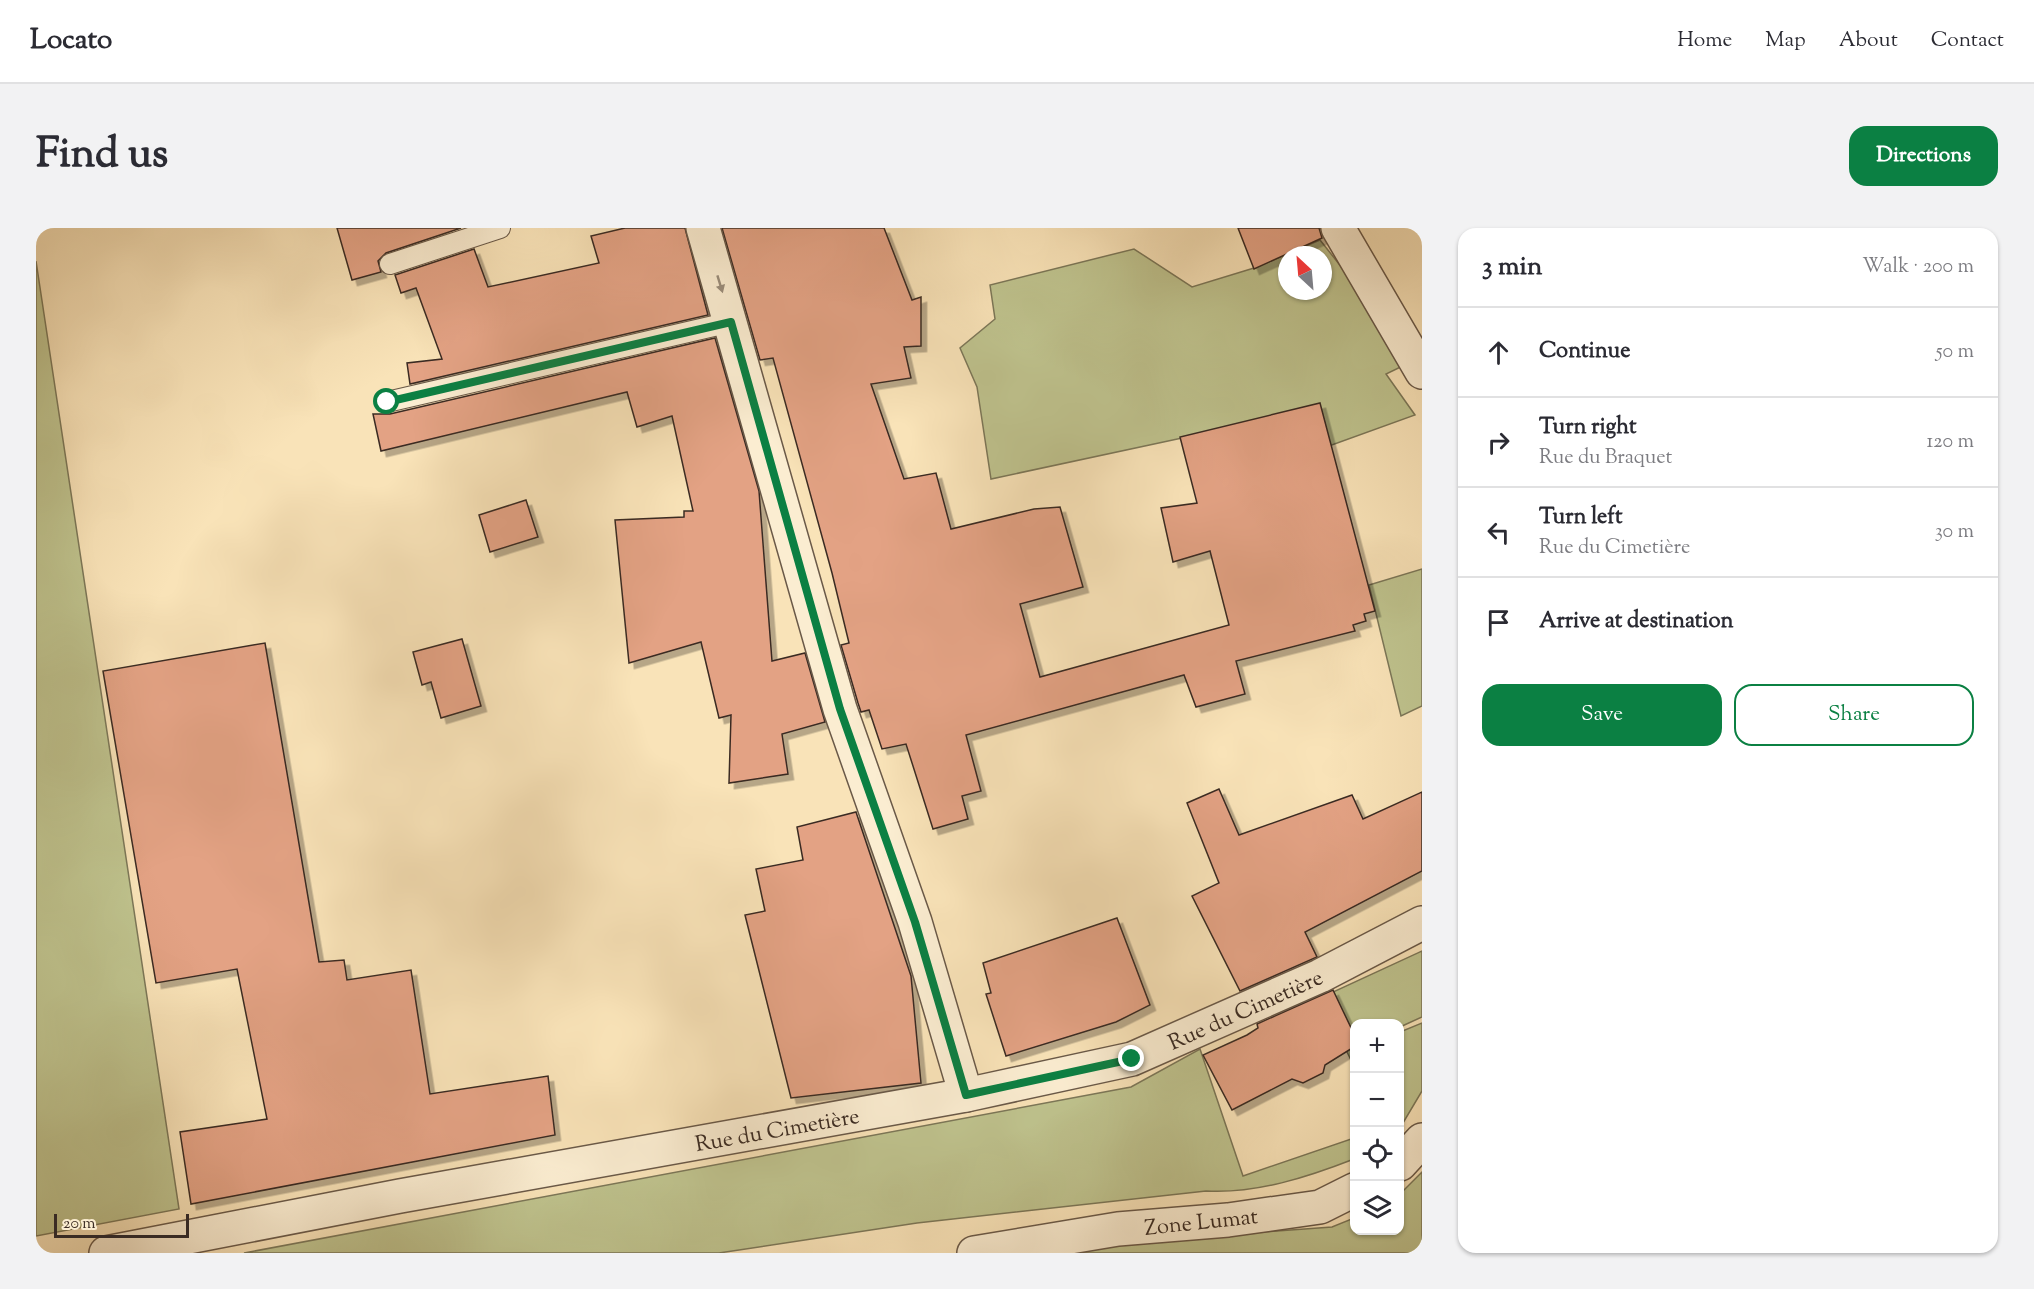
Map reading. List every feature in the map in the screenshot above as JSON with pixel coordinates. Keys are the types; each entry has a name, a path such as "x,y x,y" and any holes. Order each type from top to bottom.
{"street":[{"path":"703,228 840,709 915,922 966,1095"},
{"path":"1338,228 1422,372"},
{"name":"Rue du Cimetière","path":"105,1253 400,1196 966,1095 1132,1059 1320,976 1422,923"},
{"path":"1404,1160 1422,1140"},
{"name":"Zone Lumat","path":"974,1253 1118,1229 1228,1220 1320,1207 1350,1192"}],"lane":[{"path":"390,264 500,228"},
{"path":"387,402 731,322"}],"green space":[{"path":"1320,240 1325,246 1306,246"},
{"path":"1134,249 1192,287 1254,268 1278,258 1278,300 1332,300 1332,255 1415,360 1386,374 1415,415 1329,446 1182,438 991,479 977,387 960,348 995,319 990,285"},
{"path":"36,261 179,1209 36,1236"},
{"path":"1422,569 1422,706 1401,716 1369,585"},
{"path":"1422,951 1422,1017 1404,1025 1404,1019 1350,1019 1350,1058 1320,998"},
{"path":"1422,1023 1422,1091 1404,1121 1404,1073 1404,1030"},
{"path":"1200,1049 1243,1176 1350,1139 1350,1160 1300,1178 1244,1190 1206,1191 917,1223 719,1253 244,1253 1131,1087"},
{"path":"1422,1172 1422,1253 974,1253 1332,1227 1350,1220 1350,1235 1404,1235 1404,1190"}],"building":[{"path":"337,228 461,228 386,253 378,261 381,272 352,280"},
{"path":"625,228 685,228 708,315 410,384 407,363 442,359 416,288 401,293 395,275 474,249 488,287 599,263 591,236"},
{"path":"722,228 884,228 912,300 921,297 921,346 904,347 911,378 871,384 904,479 936,473 951,529 1034,509 1060,507 1083,587 1020,604 1040,677 1229,625 1210,551 1173,562 1161,508 1197,503 1180,437 1320,403 1375,611 1364,614 1366,621 1353,625 1355,631 1236,661 1245,694 1196,707 1184,675 966,735 981,791 962,796 968,819 933,829 906,744 882,749 869,710 861,712 841,645 849,643 832,573 773,358 760,360"},
{"path":"1238,228 1319,228 1322,238 1304,246 1278,246 1278,258 1254,269"},
{"path":"715,338 759,491 772,661 805,653 825,722 782,734 788,774 729,783 731,715 719,718 701,642 629,663 615,520 684,517 684,511 693,511 672,416 637,427 627,392 381,451 373,414 390,414"},
{"path":"526,500 538,537 490,552 479,515"},
{"path":"462,639 481,706 441,718 431,682 422,685 413,652"},
{"path":"265,643 319,962 344,960 347,980 411,970 430,1094 548,1076 555,1135 191,1204 180,1132 267,1119 237,969 156,983 103,671"},
{"path":"1219,789 1239,835 1352,795 1363,819 1422,792 1422,871 1305,932 1317,957 1240,991 1192,896 1219,883 1187,803"},
{"path":"856,812 911,976 921,1083 791,1098 745,915 765,911 756,869 803,860 797,827"},
{"path":"1117,918 1150,1005 1116,1022 1006,1056 986,994 991,993 983,963"},
{"path":"1333,990 1350,1026 1350,1049 1325,1065 1323,1073 1303,1083 1292,1079 1232,1110 1203,1055 1247,1035 1258,1028 1257,1024"}],"route":[{"path":"387,402 731,322 840,709 915,922 966,1095 1132,1059"}]}
